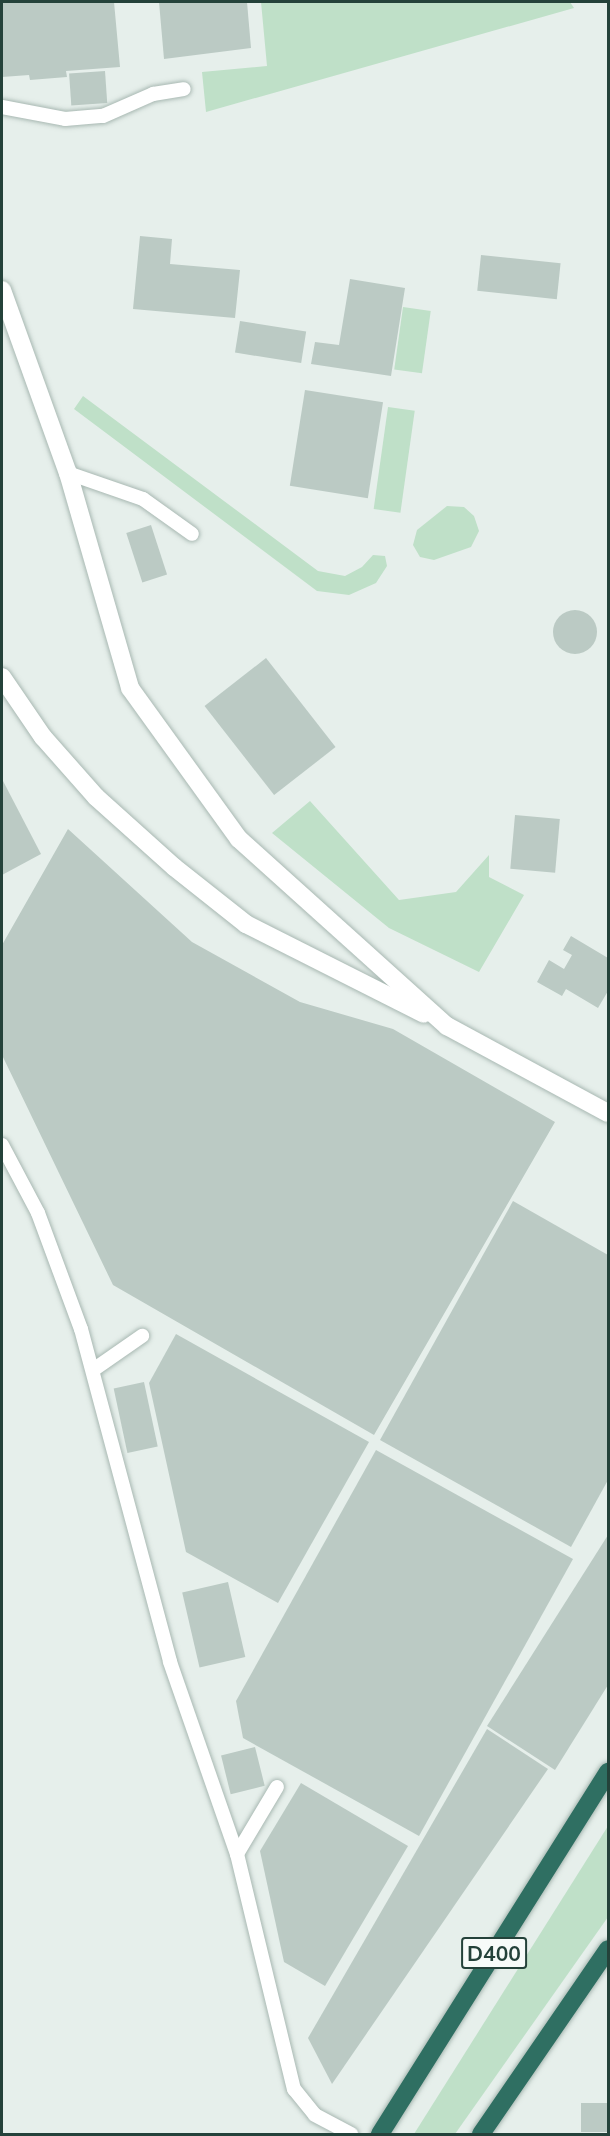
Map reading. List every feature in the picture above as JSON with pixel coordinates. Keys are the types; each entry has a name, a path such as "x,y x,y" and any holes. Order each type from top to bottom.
{"highway":[{"name":"D400","path":"380,2134 609,1772"},
{"path":"481,2134 609,1949"}],"street":[{"path":"2,290 68,473 130,688 239,840 447,1026"},
{"path":"2,677 43,737 96,797 246,924 447,1026 609,1113"}],"lane":[{"path":"2,106 65,119 103,116 153,94 184,89"},
{"path":"68,473 143,499 192,534"},
{"path":"2,1145 38,1213 93,1370 170,1662 237,1854 294,2089 315,2115 351,2134"},
{"path":"93,1370 142,1336"},
{"path":"237,1854 277,1787"}],"green space":[{"path":"261,2 570,2 574,8 206,112 202,72 267,66"},
{"path":"403,307 431,311 422,373 394,369"},
{"path":"83,396 318,571 345,576 362,567 373,555 385,556 387,566 376,583 349,595 317,591 74,409"},
{"path":"388,407 415,411 400,513 374,509"},
{"path":"447,506 464,507 474,516 479,531 471,547 434,560 420,557 413,545 417,530"},
{"path":"310,801 399,900 456,892 489,855 489,877 524,895 479,972 389,928 272,833"},
{"path":"608,1826 608,1917 455,2134 414,2134"}],"building":[{"path":"2,2 114,2 120,67 66,71 67,77 30,80 29,75 2,77"},
{"path":"159,2 247,2 251,48 164,59"},
{"path":"105,71 107,103 71,105 69,74"},
{"path":"140,236 172,239 170,264 240,270 235,318 133,309"},
{"path":"481,255 561,263 557,299 477,291"},
{"path":"350,279 405,288 391,376 311,364 315,342 339,345"},
{"path":"240,321 306,331 301,363 235,353"},
{"path":"305,390 383,402 368,498 290,486"},
{"path":"151,525 167,574 142,582 126,533"},
{"path":"575,610 584,611 591,616 596,623 596,641 591,648 584,653 575,654 566,653 559,648 554,641 553,632 554,623 559,616 566,611"},
{"path":"266,658 336,747 274,795 205,706"},
{"path":"2,779 41,854 2,875"},
{"path":"515,815 560,819 555,873 510,869"},
{"path":"68,829 192,942 300,1002 393,1029 555,1122 374,1435 113,1285 2,1055 2,945"},
{"path":"571,936 608,958 608,991 598,1008 566,989 562,996 537,982 549,960 564,969 572,955 563,950"},
{"path":"513,1201 608,1255 608,1480 571,1547 380,1440"},
{"path":"176,1334 369,1442 278,1603 186,1552 149,1383"},
{"path":"144,1382 158,1447 127,1453 114,1388"},
{"path":"376,1450 573,1559 419,1836 243,1738 236,1701"},
{"path":"608,1535 608,1685 555,1770 487,1726"},
{"path":"228,1582 245,1657 200,1668 182,1593"},
{"path":"487,1729 548,1769 332,2084 308,2038"},
{"path":"255,1747 265,1786 231,1794 221,1755"},
{"path":"301,1783 408,1846 325,1986 284,1962 260,1851"},
{"path":"581,2103 608,2103 608,2132 581,2132"}]}
